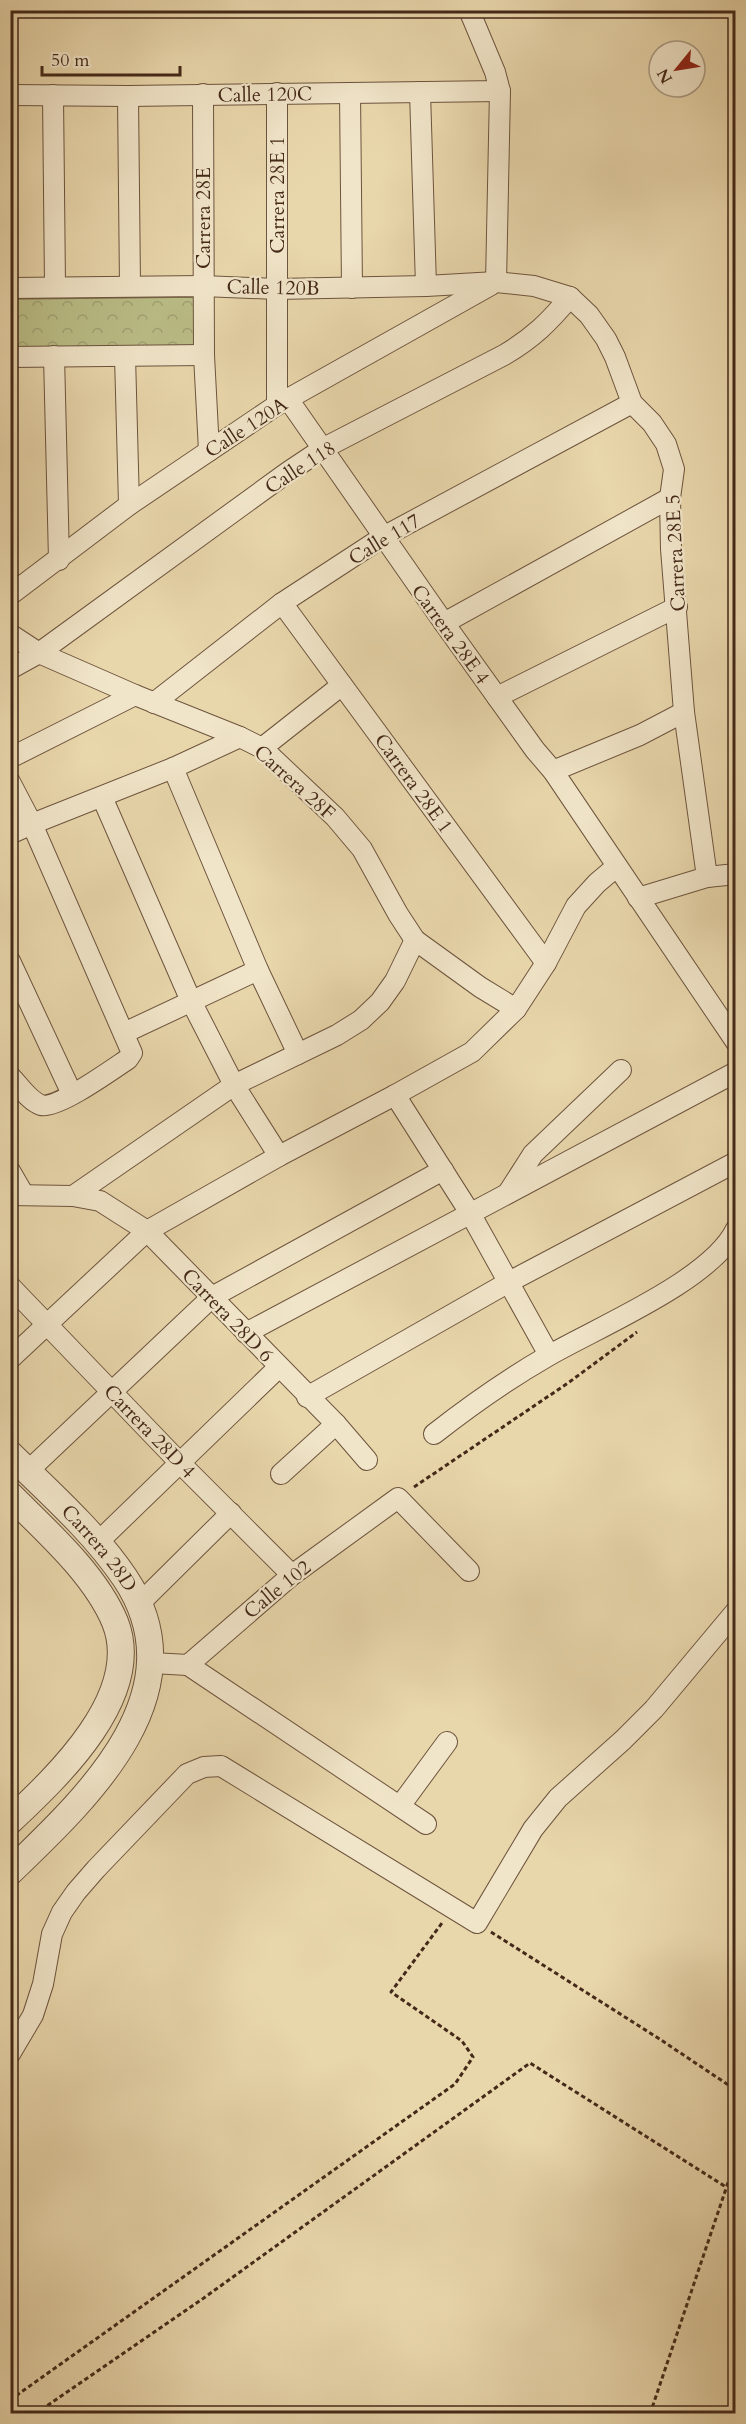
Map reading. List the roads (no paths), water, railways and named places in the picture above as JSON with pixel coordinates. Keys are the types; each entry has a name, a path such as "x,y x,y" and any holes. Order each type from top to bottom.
{"street":[{"path":"469,10 498,82 496,282"},
{"name":"Calle 120C","path":"10,95 128,96 420,92 498,82"},
{"path":"420,92 426,286"},
{"name":"Carrera 28E 1","path":"277,93 277,289 283,402"},
{"path":"350,93 352,288"},
{"name":"Carrera 28E","path":"202,94 204,355 209,451"},
{"path":"53,95 55,286"},
{"path":"128,96 130,286"},
{"name":"Calle 120B","path":"10,288 204,286 277,289 496,282 534,286"},
{"name":"Calle 120A","path":"10,595 129,505 283,402 496,282"},
{"name":"Carrera 28E 5","path":"534,286 570,297 589,315 606,339 615,357 632,403 652,423 666,444 674,468 670,498 671,549 684,712 707,877"},
{"name":"Calle 118","path":"10,669 39,653 324,448 504,355 532,338 550,322 570,297"},
{"path":"10,357 204,355"},
{"path":"54,356 59,560"},
{"path":"125,356 129,505"},
{"name":"Carrera 28E 4","path":"283,402 324,448 383,537 496,697 553,771 735,1042"},
{"name":"Calle 117","path":"154,703 282,603 383,537 632,403"},
{"path":"444,623 670,498"},
{"name":"Carrera 28E 1","path":"282,603 546,963"},
{"path":"496,697 677,607"},
{"name":"Carrera 28F","path":"10,634 39,653 154,703 240,736 262,748 335,817 362,849 415,940 480,987 516,1009"},
{"path":"262,748 342,685"},
{"path":"10,758 135,695"},
{"path":"553,771 640,735 684,712"},
{"path":"10,834 173,768 240,736"},
{"path":"173,768 258,970 297,1053"},
{"path":"10,782 32,824 132,1053 132,1056 49,1106 42,1106 33,1100 10,1076"},
{"path":"102,797 191,1001 234,1085 279,1156"},
{"path":"10,1359 147,1231 279,1156 472,1052 516,1009 546,963 576,906 597,883 616,867"},
{"path":"638,898 707,877 735,874"},
{"path":"73,1196 234,1085 337,1035 361,1020 380,1002 395,981 415,940"},
{"path":"10,961 72,1094"},
{"path":"124,1033 258,970"},
{"path":"508,1193 533,1154 621,1070"},
{"path":"246,1333 735,1072"},
{"path":"395,1095 470,1214 549,1355"},
{"path":"308,1397 509,1282 735,1162"},
{"path":"19,1463 111,1391 212,1298 443,1170"},
{"path":"10,1171 17,1195"},
{"name":"Carrera 28D 6","path":"17,1195 73,1196 100,1201 147,1231 336,1424 367,1461"},
{"path":"434,1434 473,1403 549,1355 674,1287 703,1268 732,1237 735,1229"},
{"name":"Carrera 28D 4","path":"10,1286 292,1575"},
{"path":"97,1543 279,1367"},
{"path":"281,1474 336,1424"},
{"name":"Carrera 28D","path":"10,1872 83,1797 117,1753 145,1700 152,1663 147,1624 126,1579 97,1543 19,1463"},
{"name":"Carrera 28D","path":"10,1495 65,1551 101,1597 115,1622 122,1646 120,1665 104,1711 90,1736 10,1821"},
{"name":"Calle 102","path":"188,1665 292,1575 398,1498 469,1571"},
{"path":"139,1604 231,1513"},
{"path":"10,2054 33,2016 43,1984 52,1934 66,1905 96,1869 187,1774 204,1767 221,1766 477,1923 533,1829 558,1797 624,1740 654,1709 735,1611"},
{"path":"152,1663 188,1665 426,1824"},
{"path":"400,1806 447,1742"}]}
